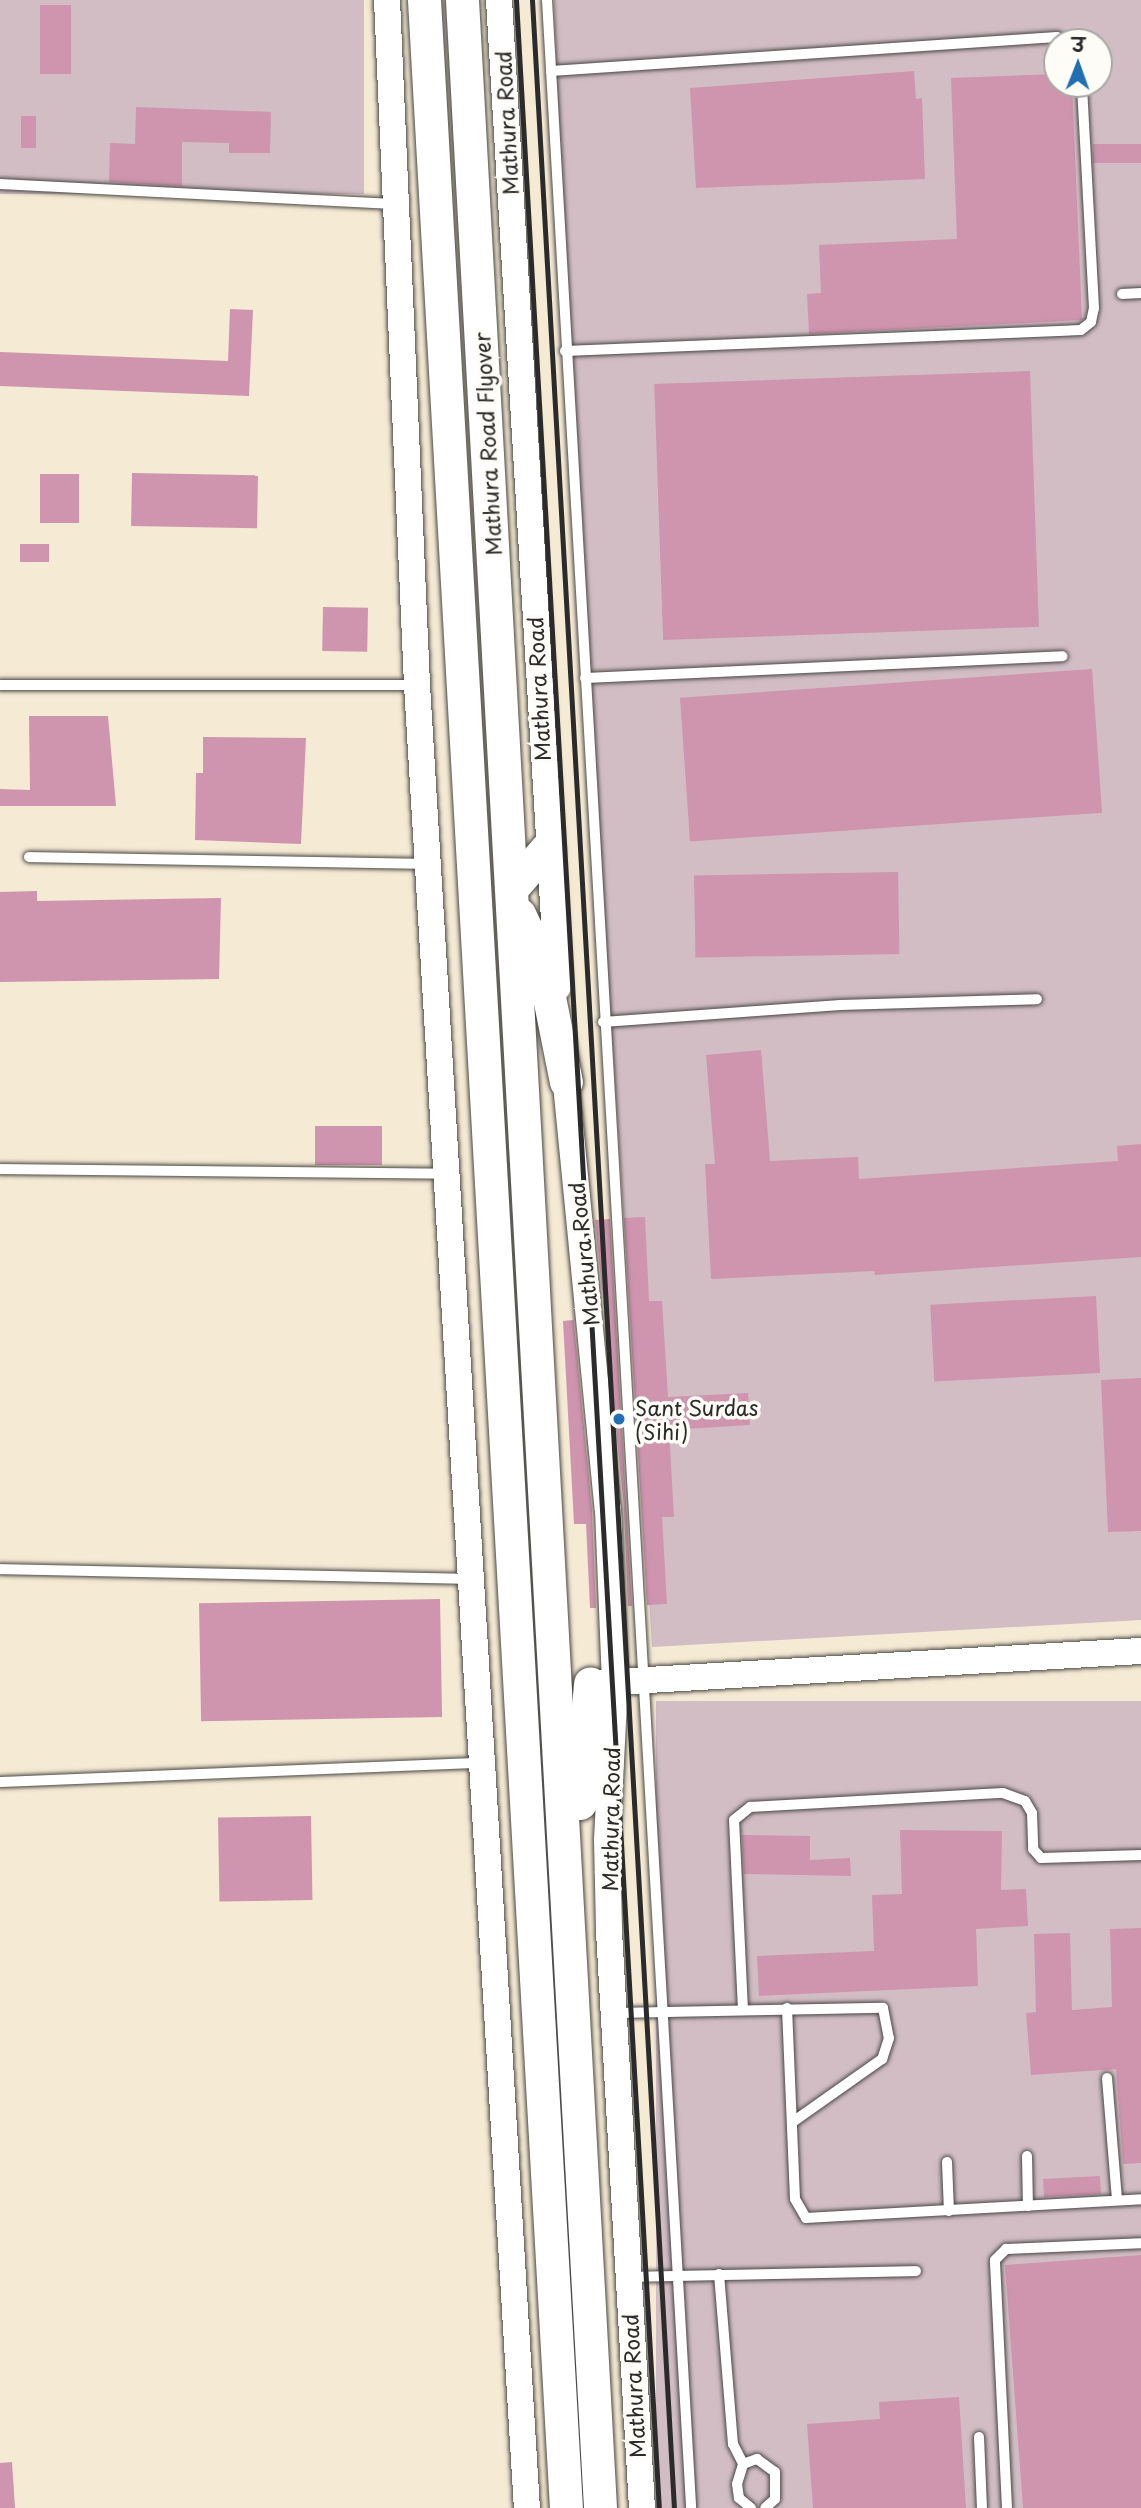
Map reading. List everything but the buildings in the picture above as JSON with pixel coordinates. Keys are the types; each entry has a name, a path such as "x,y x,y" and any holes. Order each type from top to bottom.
{"highway":[{"path":"424,0 566,2508"},
{"name":"Mathura Road Flyover","path":"462,0 513,895"},
{"path":"547,848 513,895 542,962 566,1082"},
{"name":"Mathura Road","path":"513,895 601,2504"},
{"path":"569,1923 603,1682"}],"main road":[{"path":"387,0 417,685 431,864 527,2508"},
{"name":"Mathura Road","path":"499,0 547,848 566,1082 608,1509 603,1682 607,1840 613,2013 642,2508"},
{"path":"557,1685 1141,1651"}],"lane":[{"path":"547,0 603,1021 681,2276 691,2508"},
{"path":"551,71 1043,38"},
{"path":"565,351 1081,330 1091,322 1094,308 1083,98"},
{"path":"0,184 397,205"},
{"path":"1122,295 1141,293"},
{"path":"585,678 1062,656"},
{"path":"0,685 417,685"},
{"path":"29,857 431,864"},
{"path":"603,1021 840,1005 1037,999"},
{"path":"0,1169 449,1174"},
{"path":"0,1569 473,1579"},
{"path":"0,1782 484,1763"},
{"path":"743,2010 734,1820 750,1807 1003,1793 1025,1801 1032,1813 1032,1849 1041,1858 1141,1856"},
{"path":"613,2013 879,2007 886,2011 889,2038 876,2064 794,2121"},
{"path":"787,2008 794,2121 794,2199 806,2218 1141,2199"},
{"path":"1107,2078 1116,2200"},
{"path":"1027,2157 1028,2206"},
{"path":"947,2162 949,2211"},
{"path":"1007,2508 995,2260 1006,2249 1141,2243"},
{"path":"627,2277 916,2271"},
{"path":"719,2274 733,2444 743,2464 737,2484 739,2498 751,2508"},
{"path":"979,2437 982,2508"},
{"path":"743,2464 757,2459 775,2472 775,2499 765,2508"}],"shaded area":[{"path":"0,0 364,0 364,194 0,194"},
{"path":"554,0 1141,0 1141,1620 652,1647 567,351"},
{"path":"656,1701 1141,1701 1141,2508 656,2508"}],"railway":[{"path":"516,0 659,2508"},
{"path":"532,0 674,2508"}],"place":[{"name":"Sant Surdas (Sihi)","path":"619,1419"}]}
